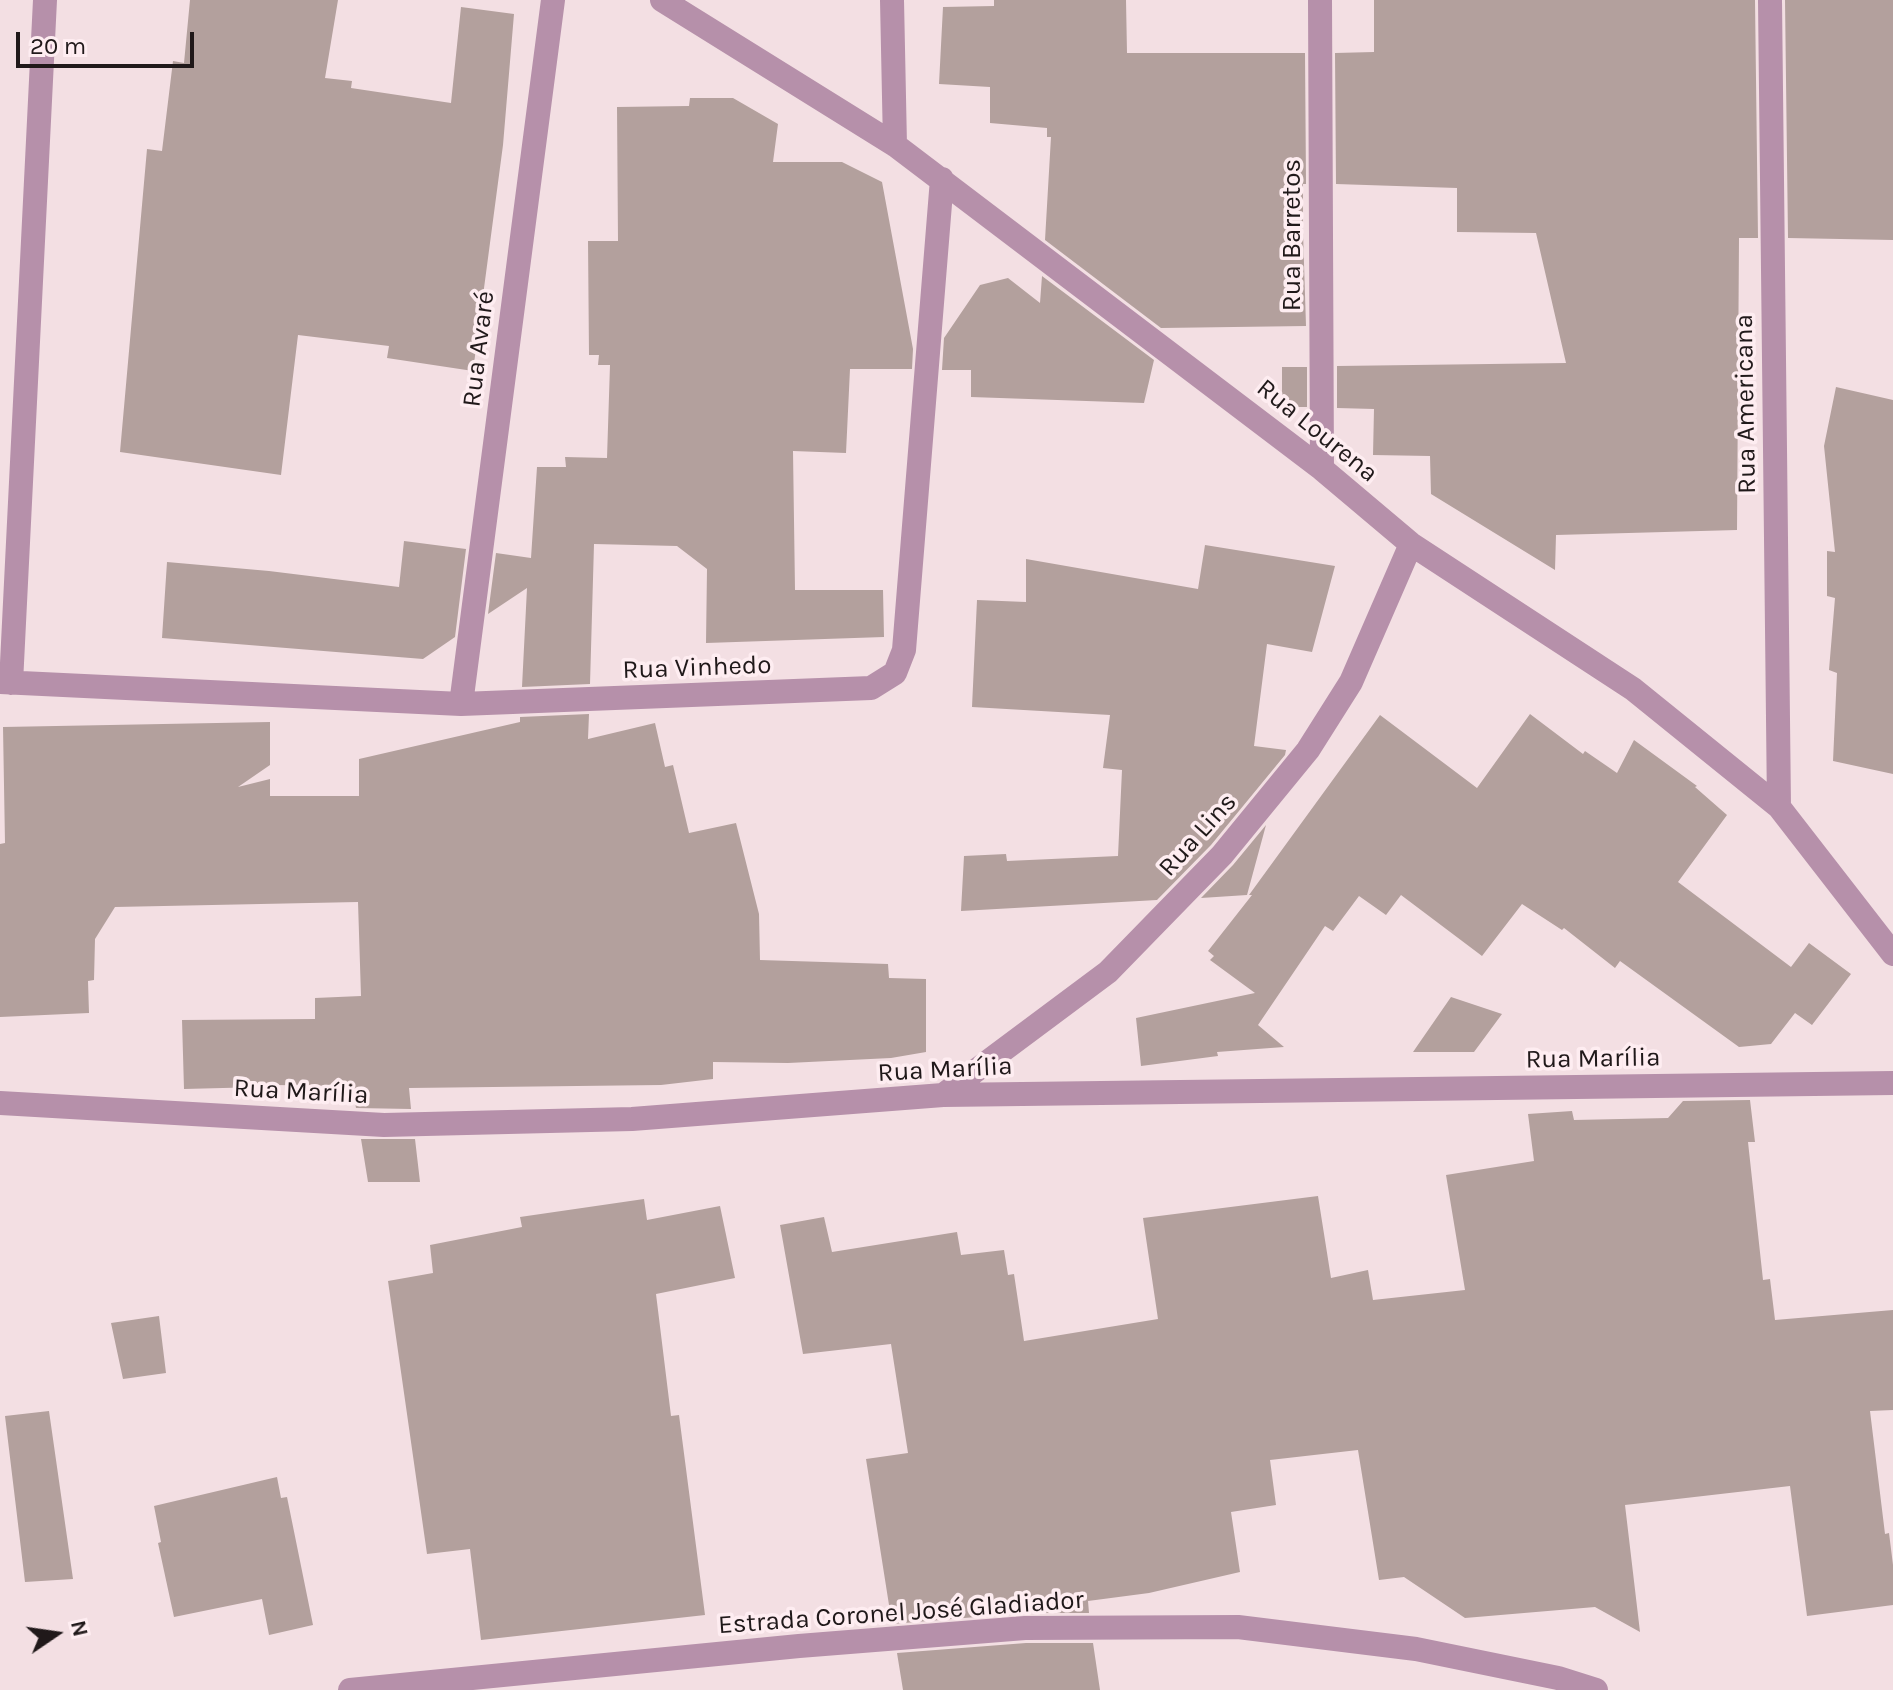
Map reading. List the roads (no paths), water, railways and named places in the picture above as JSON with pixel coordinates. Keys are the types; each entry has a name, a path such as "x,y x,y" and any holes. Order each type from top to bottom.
{"street":[{"path":"6,682 45,0"},
{"name":"Rua Avaré","path":"461,704 553,0"},
{"name":"Rua Lourena","path":"662,0 895,145 1322,469 1411,544 1633,689 1779,807 1893,954"},
{"path":"892,0 895,145"},
{"name":"Rua Barretos","path":"1320,0 1322,469"},
{"name":"Rua Americana","path":"1770,0 1779,807"},
{"name":"Rua Vinhedo","path":"6,682 461,704 837,692 871,688 895,673 904,650 942,179"},
{"name":"Rua Lins","path":"943,1095 1108,972 1222,855 1308,750 1351,682 1411,544"},
{"name":"Rua Marília","path":"0,1103 384,1125 632,1119 943,1095 1893,1083"},
{"name":"Estrada Coronel José Gladiador","path":"350,1690 1025,1628 1238,1627 1416,1649 1558,1678 1596,1690"}]}
